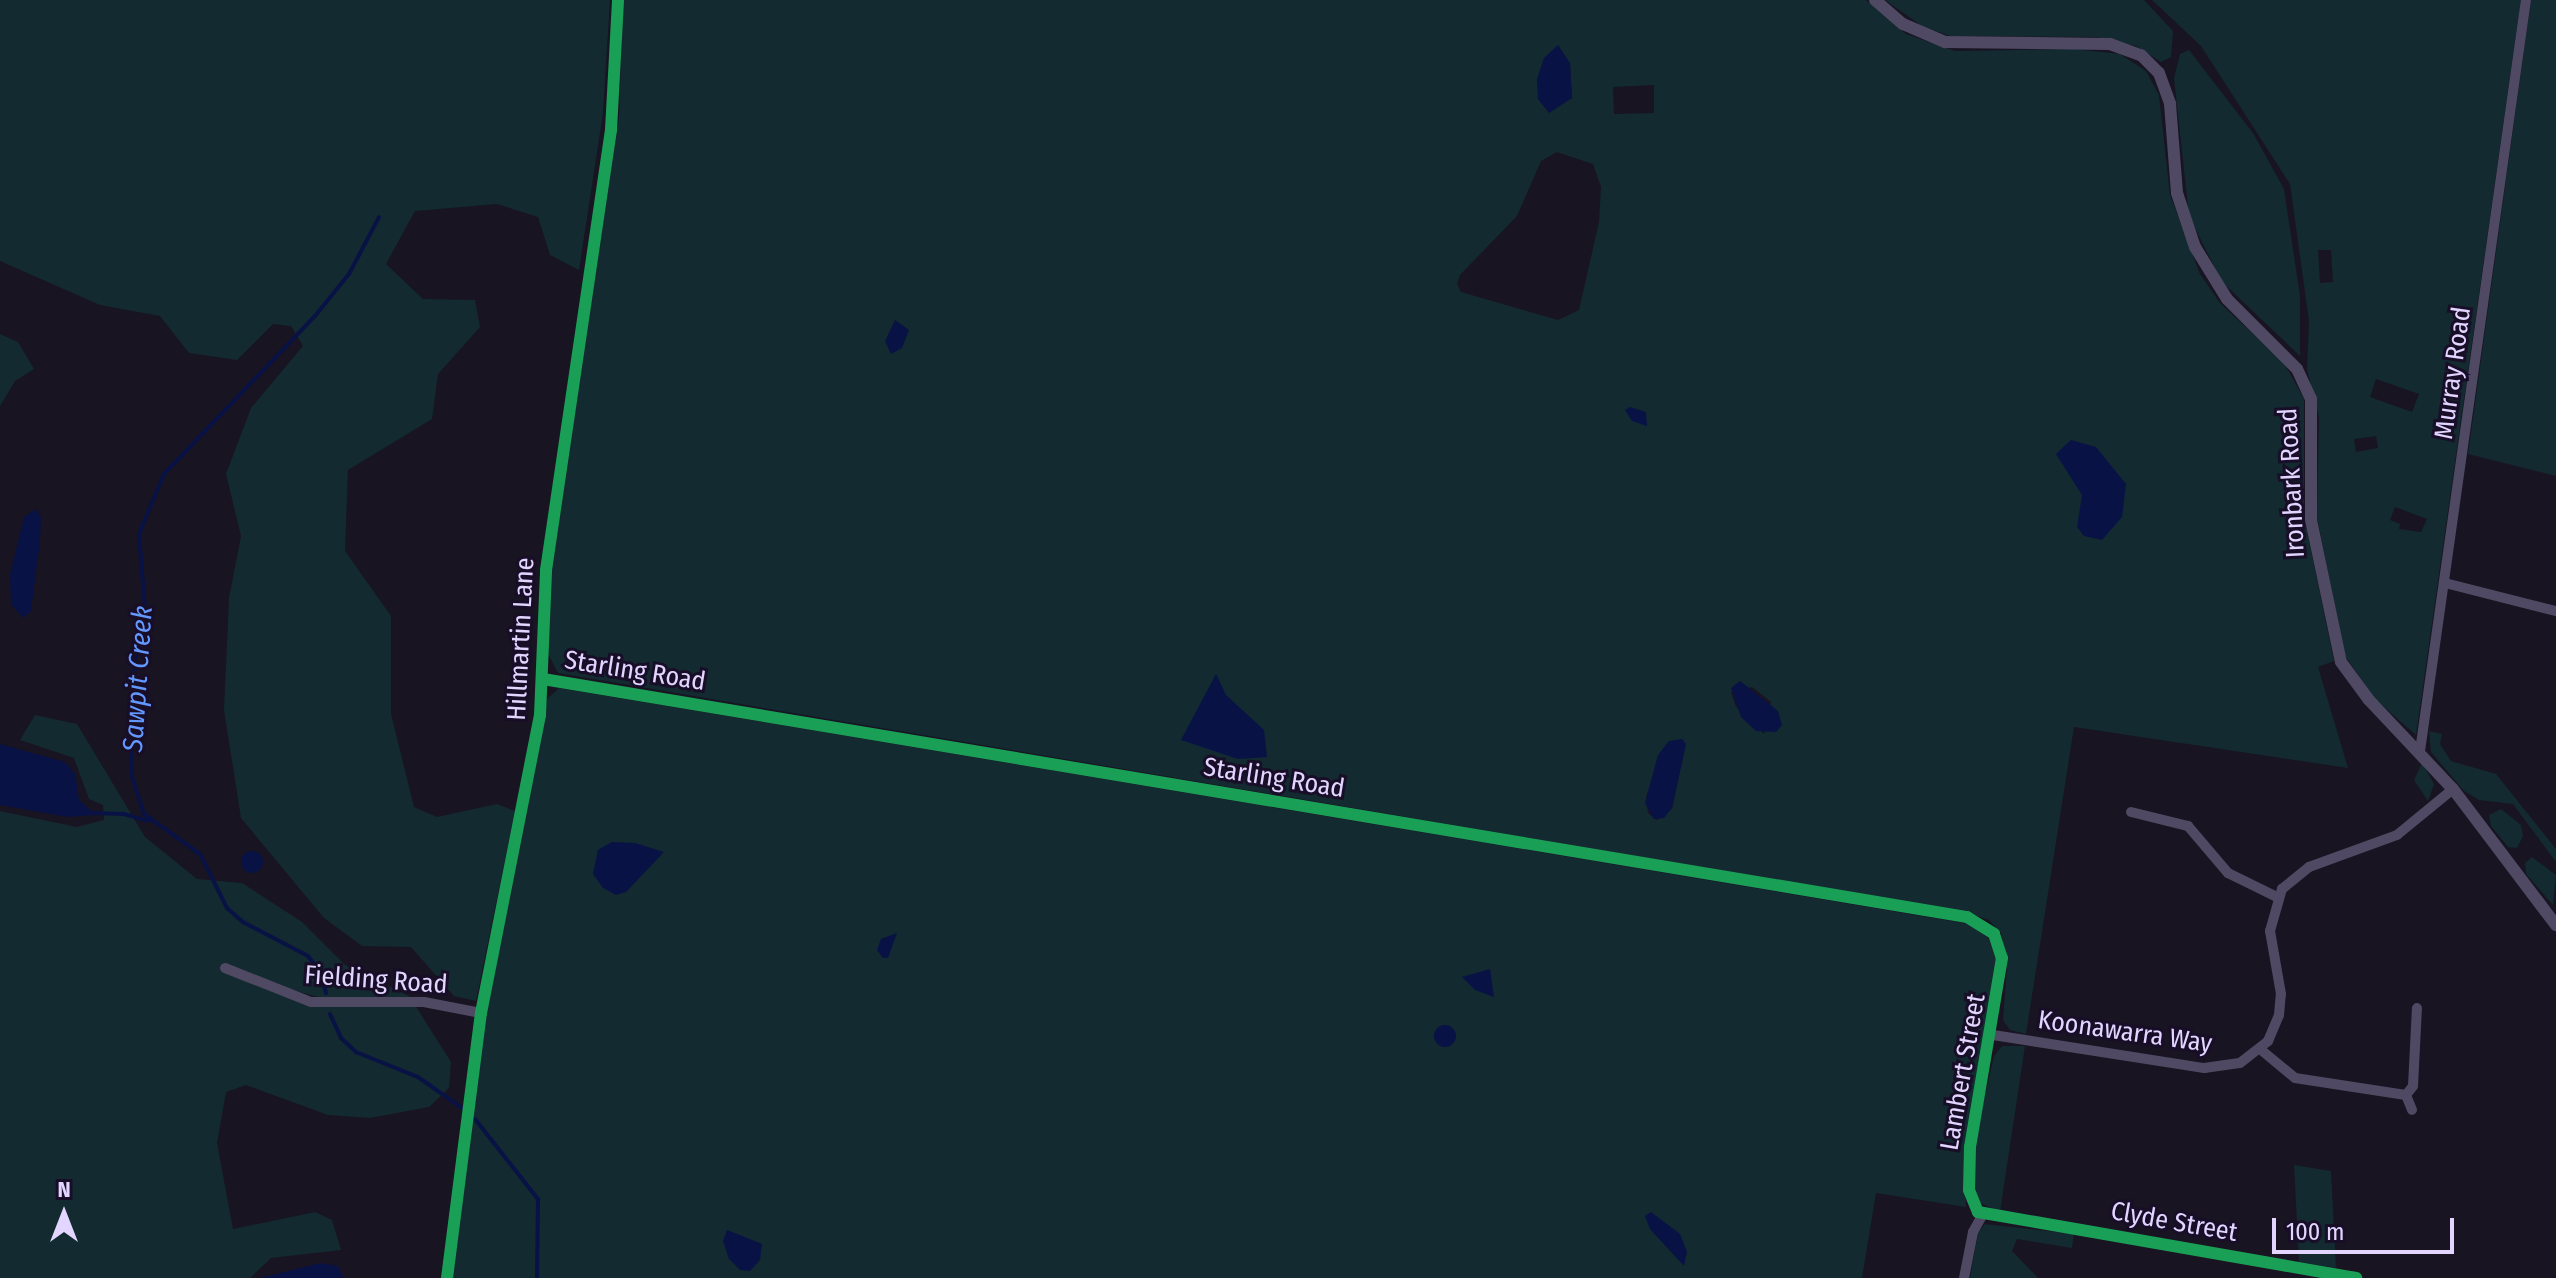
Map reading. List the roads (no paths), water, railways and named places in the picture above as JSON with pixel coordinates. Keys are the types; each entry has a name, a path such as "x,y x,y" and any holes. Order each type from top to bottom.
{"street":[{"name":"Hillmartin Lane","path":"447,1278 481,1013 534,754 543,679 548,555 611,130 618,0"},
{"name":"Ironbark Road","path":"1875,0 1903,24 1945,42 2110,44 2141,55 2159,73 2170,104 2177,193 2195,247 2227,299 2297,369 2311,399 2311,520 2337,653 2362,692 2453,789 2556,925"},
{"name":"Murray Road","path":"2420,751 2526,0"},
{"path":"2445,583 2556,611"},
{"name":"Starling Road","path":"543,679 1956,915 1976,920 1994,934"},
{"path":"2406,1095 2295,1078 2260,1049 2273,1033 2281,1005 2270,931 2277,897 2301,871 2397,835 2453,789"},
{"path":"2131,812 2188,826 2228,873 2277,897"},
{"name":"Lambert Street","path":"1983,1214 1970,1198 1968,1165 2003,972 1994,934"},
{"name":"Fielding Road","path":"225,968 311,1002 424,1002 481,1013"},
{"path":"2406,1095 2413,1086 2417,1008"},
{"name":"Koonawarra Way","path":"1993,1035 2204,1068 2240,1063 2260,1049"},
{"path":"2406,1095 2412,1110"},
{"path":"1964,1278 1973,1232 1983,1214"},
{"name":"Clyde Street","path":"1983,1214 2356,1278"}],"waterway":[{"name":"Sawpit Creek","path":"326,993 320,971 308,956 243,922 227,908 200,854 144,814 132,776 131,748 135,656 146,621 139,534 164,474 315,316 349,274 379,217"},
{"path":"94,813 124,814 148,821"},
{"name":"Sawpit Creek","path":"330,1014 341,1038 356,1052 418,1077 465,1110"},
{"name":"Sawpit Creek","path":"475,1119 538,1199 537,1278"}]}
